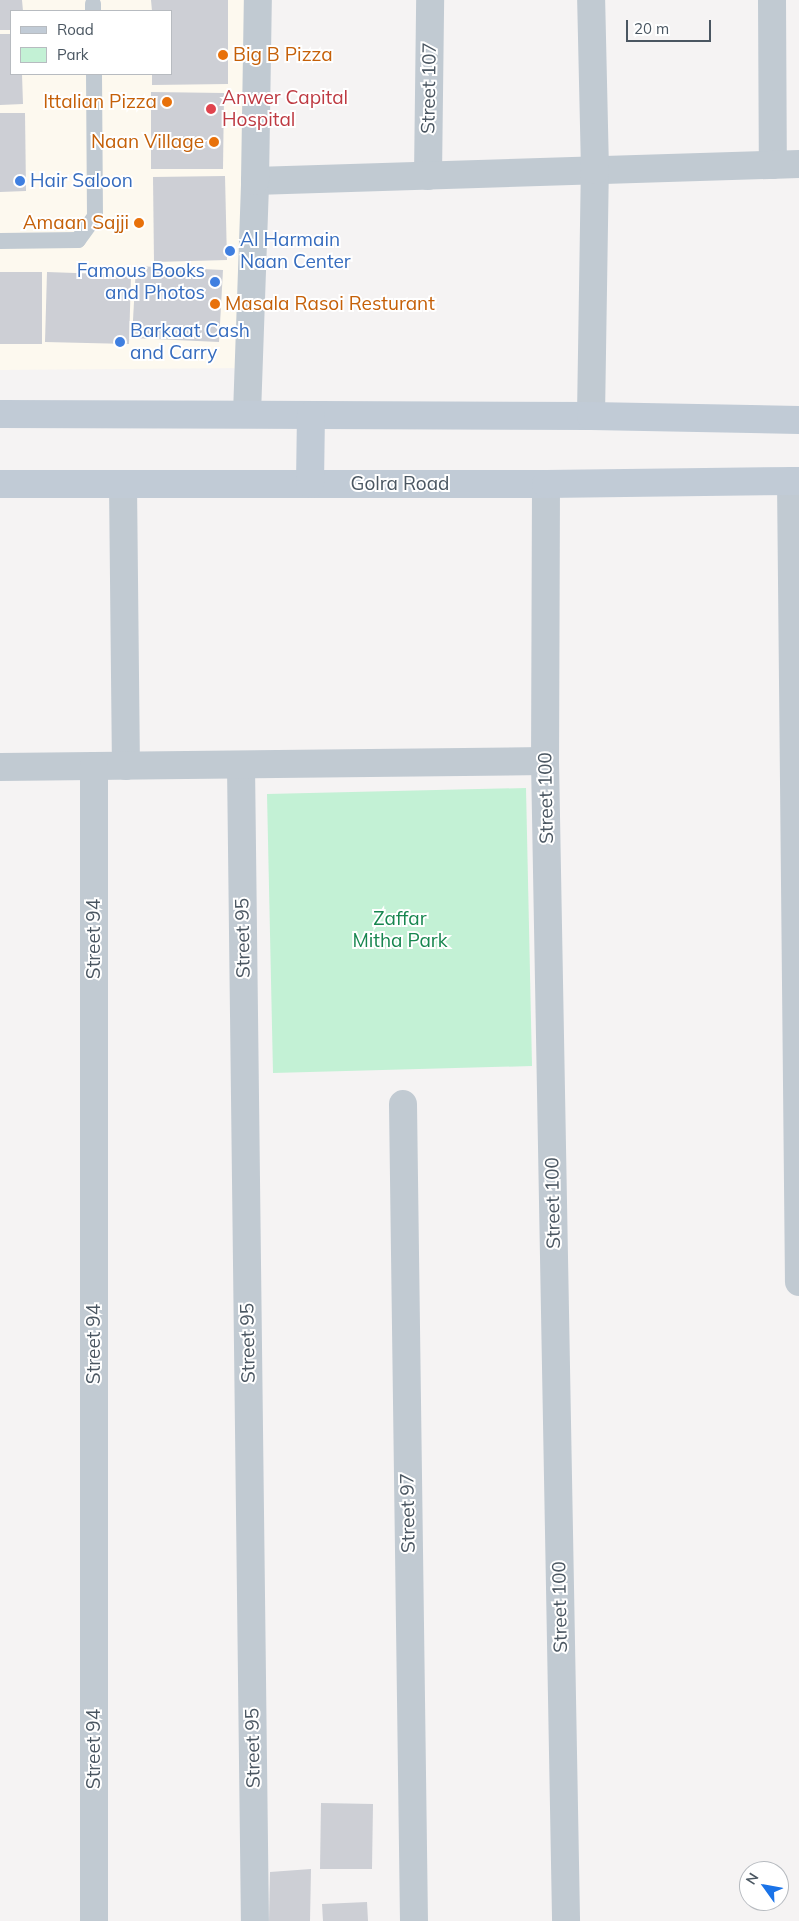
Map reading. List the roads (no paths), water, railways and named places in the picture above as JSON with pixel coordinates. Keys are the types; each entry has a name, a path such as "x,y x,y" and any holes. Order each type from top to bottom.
{"main road":[{"path":"0,414 591,416 799,420"},
{"path":"310,484 311,415"},
{"name":"Golra Road","path":"0,484 546,484 795,481"}],"street":[{"path":"247,414 255,181 258,0"},
{"name":"Street 107","path":"428,176 430,0"},
{"path":"591,0 595,170 591,416"},
{"path":"255,181 786,164 772,0"},
{"path":"795,481 799,1282"},
{"path":"123,484 126,766"},
{"name":"Street 100","path":"546,484 545,761 566,1921"},
{"path":"0,767 545,761"},
{"name":"Street 95","path":"241,765 255,1921"},
{"name":"Street 94","path":"94,766 94,1921"},
{"name":"Street 97","path":"403,1104 414,1921"}],"lane":[{"path":"0,241 78,240 95,218 94,75"}],"place":[{"name":"Big B Pizza","path":"223,55"},
{"name":"Ittalian Pizza","path":"167,102"},
{"name":"Anwer Capital Hospital","path":"211,109"},
{"name":"Naan Village","path":"214,142"},
{"name":"Hair Saloon","path":"20,181"},
{"name":"Amaan Sajji","path":"139,223"},
{"name":"Al Harmain Naan Center","path":"230,251"},
{"name":"Famous Books and Photos","path":"215,282"},
{"name":"Masala Rasoi Resturant","path":"215,304"},
{"name":"Barkaat Cash and Carry","path":"120,342"}],"park label":[{"name":"Zaffar Mitha Park","path":"400,930"}]}
